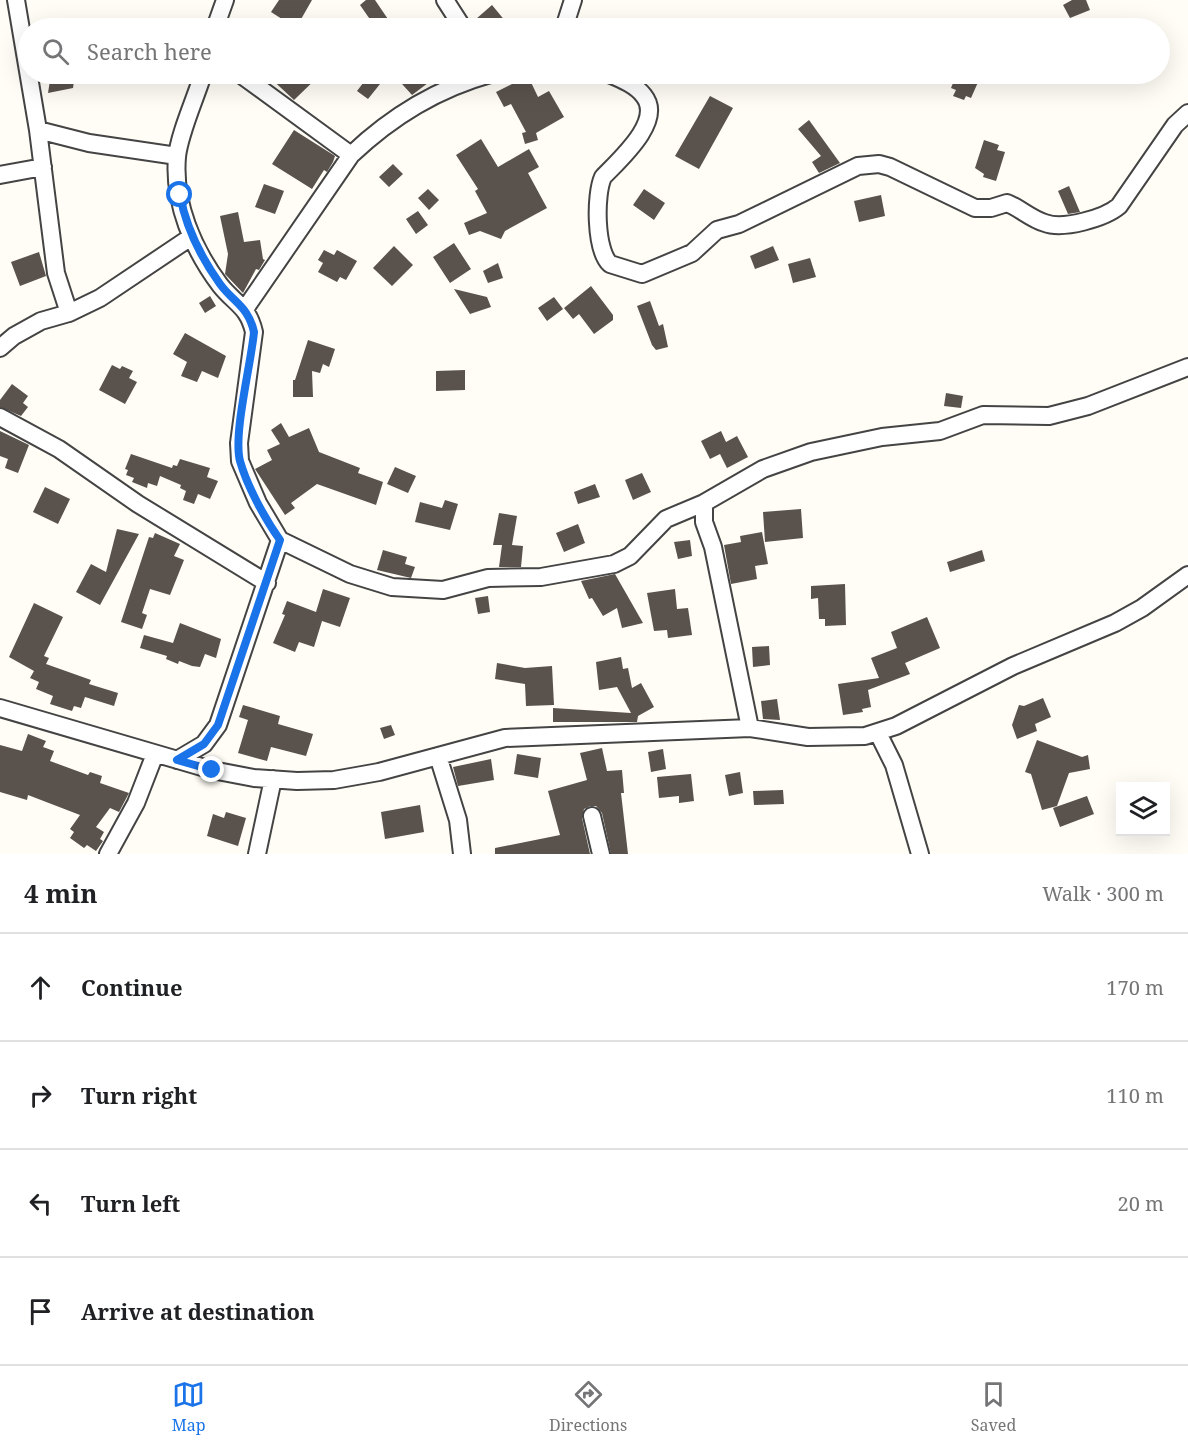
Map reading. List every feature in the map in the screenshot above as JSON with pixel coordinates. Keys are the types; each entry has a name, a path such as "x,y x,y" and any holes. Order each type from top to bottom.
{"street":[{"path":"16,0 19,18"},
{"path":"219,18 225,0"},
{"path":"445,0 457,18"},
{"path":"567,18 573,0"},
{"path":"30,84 56,273 69,313"},
{"path":"200,84 177,156 180,195 185,223 191,237 220,284 245,309 254,332 240,433 240,461 258,503 280,540 350,574 392,587 443,590 488,578 541,577 618,563 630,556 666,519 704,503 763,469 811,452 882,437 940,431 983,415 1049,416 1088,406 1188,367"},
{"path":"254,84 351,155"},
{"path":"245,309 351,155 368,139 426,98 463,84"},
{"path":"630,84 645,96 648,110 639,140 603,177 597,199 601,248 610,264 642,274 692,253 717,230 739,224 845,171 872,164 896,169 975,208 986,209 999,204 1009,204 1050,225 1093,219 1119,206 1175,125 1188,113"},
{"path":"38,130 89,143 177,156"},
{"path":"0,175 43,167"},
{"path":"0,348 14,336 41,321 69,313 100,298 191,237"},
{"path":"0,417 58,449 138,504 267,583"},
{"path":"704,503 704,522 713,547 750,728"},
{"path":"177,760 204,744 218,725 280,540"},
{"path":"3,714 177,760 254,778 273,779 334,780 380,772 505,738 750,728 829,738 878,733 1013,666 1115,623 1142,608 1188,575"},
{"path":"878,733 894,765 920,854"},
{"path":"108,854 136,803 155,754"},
{"path":"438,756 456,810 462,854"},
{"path":"257,854 273,779"},
{"path":"592,816 601,854"}],"building":[{"path":"279,0 312,0 302,18 280,18 271,12"},
{"path":"366,0 375,0 387,18 369,18 360,5"},
{"path":"1072,0 1086,0 1090,10 1070,18 1063,5"},
{"path":"492,5 503,18 477,18"},
{"path":"49,84 74,84 73,88 48,93"},
{"path":"277,84 311,84 294,100"},
{"path":"362,84 380,84 368,99 357,91"},
{"path":"402,84 427,84 412,95"},
{"path":"512,84 532,84 538,97 549,91 564,117 536,133 538,140 525,144 522,133 526,132 511,104 504,107 496,92"},
{"path":"953,84 977,84 971,98 966,96 964,100 953,96 956,90 951,88"},
{"path":"710,96 733,108 699,169 675,156"},
{"path":"809,120 840,163 819,173 812,162 821,156 798,129"},
{"path":"294,130 335,156 327,172 324,170 312,189 272,164"},
{"path":"481,139 498,167 529,149 539,167 528,173 547,208 505,231 501,239 480,231 469,235 464,223 487,213 475,191 478,189 456,155"},
{"path":"984,140 999,145 997,150 1005,152 996,181 983,177 984,174 975,168"},
{"path":"393,164 403,174 389,187 379,177"},
{"path":"264,184 284,191 275,214 255,207"},
{"path":"1069,186 1080,212 1068,214 1058,191"},
{"path":"428,189 439,200 429,210 418,198"},
{"path":"644,189 665,203 654,220 633,205"},
{"path":"881,195 885,216 859,222 854,201"},
{"path":"418,211 428,225 416,234 406,219"},
{"path":"238,212 244,242 260,240 265,260 259,270 256,269 243,293 225,274 228,254 220,216"},
{"path":"454,243 471,269 450,283 433,257"},
{"path":"394,246 413,265 392,286 373,268"},
{"path":"773,246 779,260 755,269 750,256"},
{"path":"324,250 334,255 337,250 357,261 346,280 340,277 337,282 318,272 323,263 318,260"},
{"path":"39,252 46,276 20,286 11,262"},
{"path":"810,258 816,277 793,283 788,264"},
{"path":"498,263 503,278 488,283 483,271"},
{"path":"591,286 613,315 613,320 594,334 579,314 573,319 564,308"},
{"path":"454,289 487,297 491,307 470,314"},
{"path":"210,296 216,306 205,313 199,303"},
{"path":"554,297 563,309 547,321 538,308"},
{"path":"650,301 659,326 663,324 668,347 656,350 652,345 637,306"},
{"path":"185,333 226,356 218,378 202,371 197,382 181,376 187,362 173,354"},
{"path":"308,340 335,349 329,367 323,364 320,373 312,371 313,397 293,397 293,380 295,380"},
{"path":"112,365 133,371 129,378 137,382 125,404 99,390"},
{"path":"465,370 465,390 436,391 436,371"},
{"path":"12,384 28,396 23,403 28,407 21,416 0,407 0,400"},
{"path":"946,393 963,396 961,408 944,406"},
{"path":"281,423 289,437 309,428 319,452 360,468 358,473 383,482 376,505 317,484 291,503 295,508 285,515 255,469 272,460 267,450 280,444 271,430"},
{"path":"0,431 29,445 18,473 5,468 8,459 0,456"},
{"path":"721,431 726,442 737,436 748,457 727,468 720,454 710,459 701,441"},
{"path":"131,454 172,468 173,465 177,466 180,459 210,468 207,477 218,481 210,499 198,494 194,504 183,500 186,491 180,488 181,485 160,476 157,486 148,483 147,488 132,482 134,478 126,475 128,470 125,469"},
{"path":"395,467 416,476 408,493 387,484"},
{"path":"642,473 651,492 633,500 625,480"},
{"path":"595,484 600,497 578,504 574,492"},
{"path":"45,487 70,499 58,524 33,512"},
{"path":"445,500 458,504 450,530 415,522 420,502 442,508"},
{"path":"801,509 803,538 765,542 763,512"},
{"path":"499,513 517,516 512,545 523,546 521,567 499,567 502,545 493,545"},
{"path":"578,524 585,543 564,552 556,533"},
{"path":"117,529 139,534 100,605 76,592 91,564 106,572"},
{"path":"762,532 768,564 755,566 757,579 731,584 724,545 741,542 740,536"},
{"path":"155,533 180,544 174,556 184,560 170,595 150,589 142,613 147,615 142,629 121,622 149,537 153,538"},
{"path":"690,540 692,556 678,559 674,542"},
{"path":"383,550 407,557 405,564 415,567 411,578 377,570"},
{"path":"982,550 985,561 950,572 947,562"},
{"path":"615,574 643,623 622,628 617,608 603,616 592,598 589,599 581,581"},
{"path":"845,584 846,625 825,626 825,619 819,619 818,598 811,599 811,586"},
{"path":"323,589 350,598 340,627 322,621 314,647 299,642 295,652 273,643 285,615 282,614 287,601 316,612"},
{"path":"675,589 677,609 688,608 692,635 668,638 667,630 654,631 647,593"},
{"path":"488,596 490,612 478,614 475,598"},
{"path":"34,603 63,617 44,656 49,658 46,664 91,680 89,684 118,693 114,706 85,697 81,708 74,706 72,711 50,704 53,696 36,689 39,682 30,678 34,671 9,657"},
{"path":"927,617 940,648 905,663 910,674 868,690 871,707 862,709 863,712 843,715 838,684 879,678 871,658 897,648 891,632"},
{"path":"180,623 221,639 216,658 205,654 200,667 192,666 179,661 178,664 166,659 167,656 140,648 144,635 173,643"},
{"path":"769,646 770,665 753,667 752,647"},
{"path":"621,657 623,669 628,668 632,688 641,683 654,707 638,716 637,722 553,722 553,708 631,713 617,687 599,690 596,662"},
{"path":"497,663 525,668 552,666 554,705 526,706 525,684 495,679"},
{"path":"1043,698 1051,717 1035,724 1037,731 1017,739 1012,725 1019,705 1024,706"},
{"path":"777,699 780,720 763,719 761,701"},
{"path":"243,705 280,716 278,724 313,734 306,756 271,747 267,761 238,753 248,720 239,717"},
{"path":"391,725 395,735 384,739 380,728"},
{"path":"28,734 46,741 43,747 54,751 50,761 88,775 90,772 102,776 100,783 129,793 119,812 110,808 96,827 104,832 100,839 103,841 96,851 87,845 84,848 70,838 74,832 70,829 80,815 28,795 27,800 0,792 0,745 22,751"},
{"path":"1037,740 1082,757 1088,755 1090,769 1069,773 1057,806 1042,810 1031,774 1025,772"},
{"path":"602,748 607,771 622,770 624,793 621,793 628,854 611,854 602,813 596,806 590,806 584,809 582,818 590,854 495,854 495,848 560,835 548,791 587,780 580,753"},
{"path":"663,749 666,769 651,772 648,752"},
{"path":"517,754 541,758 538,778 514,774"},
{"path":"491,759 494,780 458,786 453,767"},
{"path":"740,772 743,793 729,796 725,775"},
{"path":"691,774 694,801 679,803 679,796 659,798 657,777"},
{"path":"783,790 784,804 754,805 753,791"},
{"path":"1087,796 1094,814 1060,827 1053,808"},
{"path":"420,805 424,832 385,839 381,812"},
{"path":"226,812 246,818 238,846 207,836 213,814 224,818"}],"route":[{"path":"180,195 185,223 191,237 220,284 251,318 254,332 241,423 240,461 258,503 280,540 218,725 204,744 177,760 212,770"}]}
